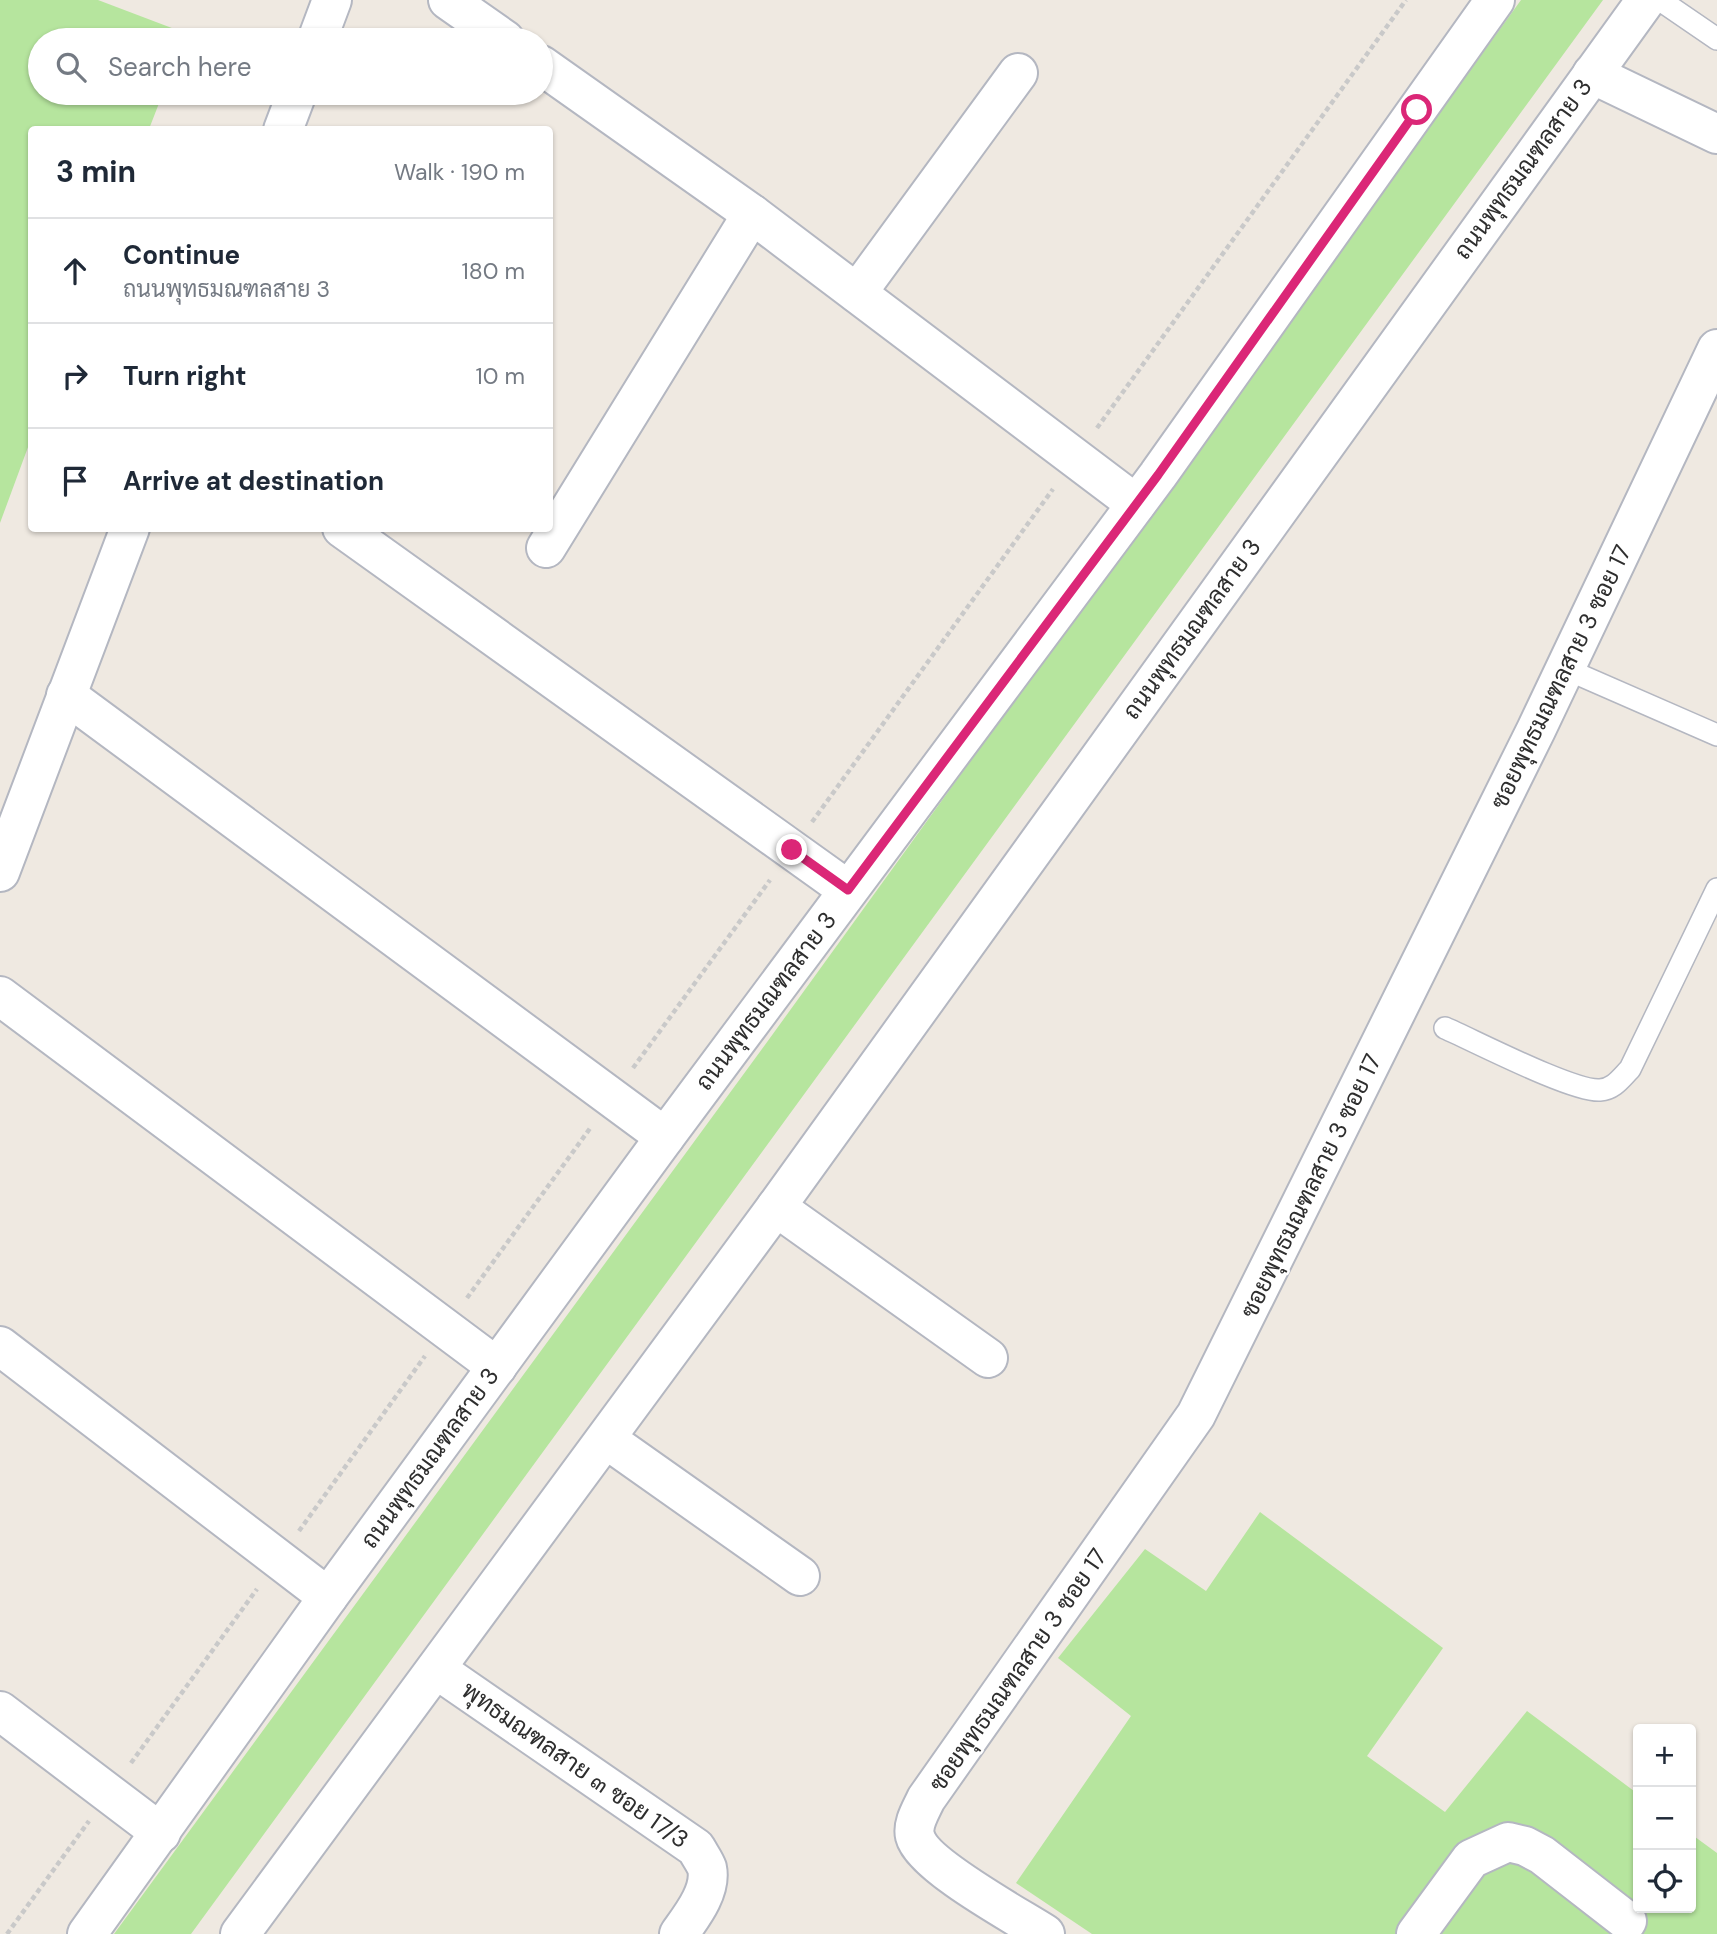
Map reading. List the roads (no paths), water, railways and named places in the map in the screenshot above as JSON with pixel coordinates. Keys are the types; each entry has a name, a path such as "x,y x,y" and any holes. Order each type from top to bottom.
{"street":[{"path":"322,28 332,0"},
{"path":"448,0 488,28"},
{"name":"ถนนพุทธมณฑลสาย 3","path":"87,1934 328,1597 665,1137 1136,504 1495,0"},
{"name":"ถนนพุทธมณฑลสาย 3","path":"240,1934 776,1206 1646,0"},
{"path":"553,73 752,214 1136,504"},
{"path":"857,293 1018,73"},
{"path":"1592,74 1717,134"},
{"path":"285,126 292,105"},
{"path":"546,548 752,214"},
{"name":"ซอยพุทธมณฑลสาย 3 ซอย 17","path":"1045,1934 937,1865 914,1834 917,1820 926,1800 1196,1415 1566,669 1717,349"},
{"path":"0,872 128,532"},
{"path":"348,532 848,890"},
{"path":"66,695 665,1137"},
{"path":"0,996 497,1367"},
{"path":"776,1206 988,1358"},
{"path":"0,1346 328,1597"},
{"path":"606,1439 800,1576"},
{"name":"พุทธมณฑลสาย ๓ ซอย 17/3","path":"436,1669 696,1848 707,1868 706,1884 696,1910 678,1934"},
{"path":"0,1712 161,1833"},
{"path":"1416,1934 1471,1859 1508,1842 1525,1846 1542,1856 1627,1921"}],"lane":[{"path":"1660,0 1717,39"},
{"path":"1566,669 1717,734"},
{"path":"1445,1028 1575,1086 1599,1090 1614,1086 1630,1069 1717,889"}]}
